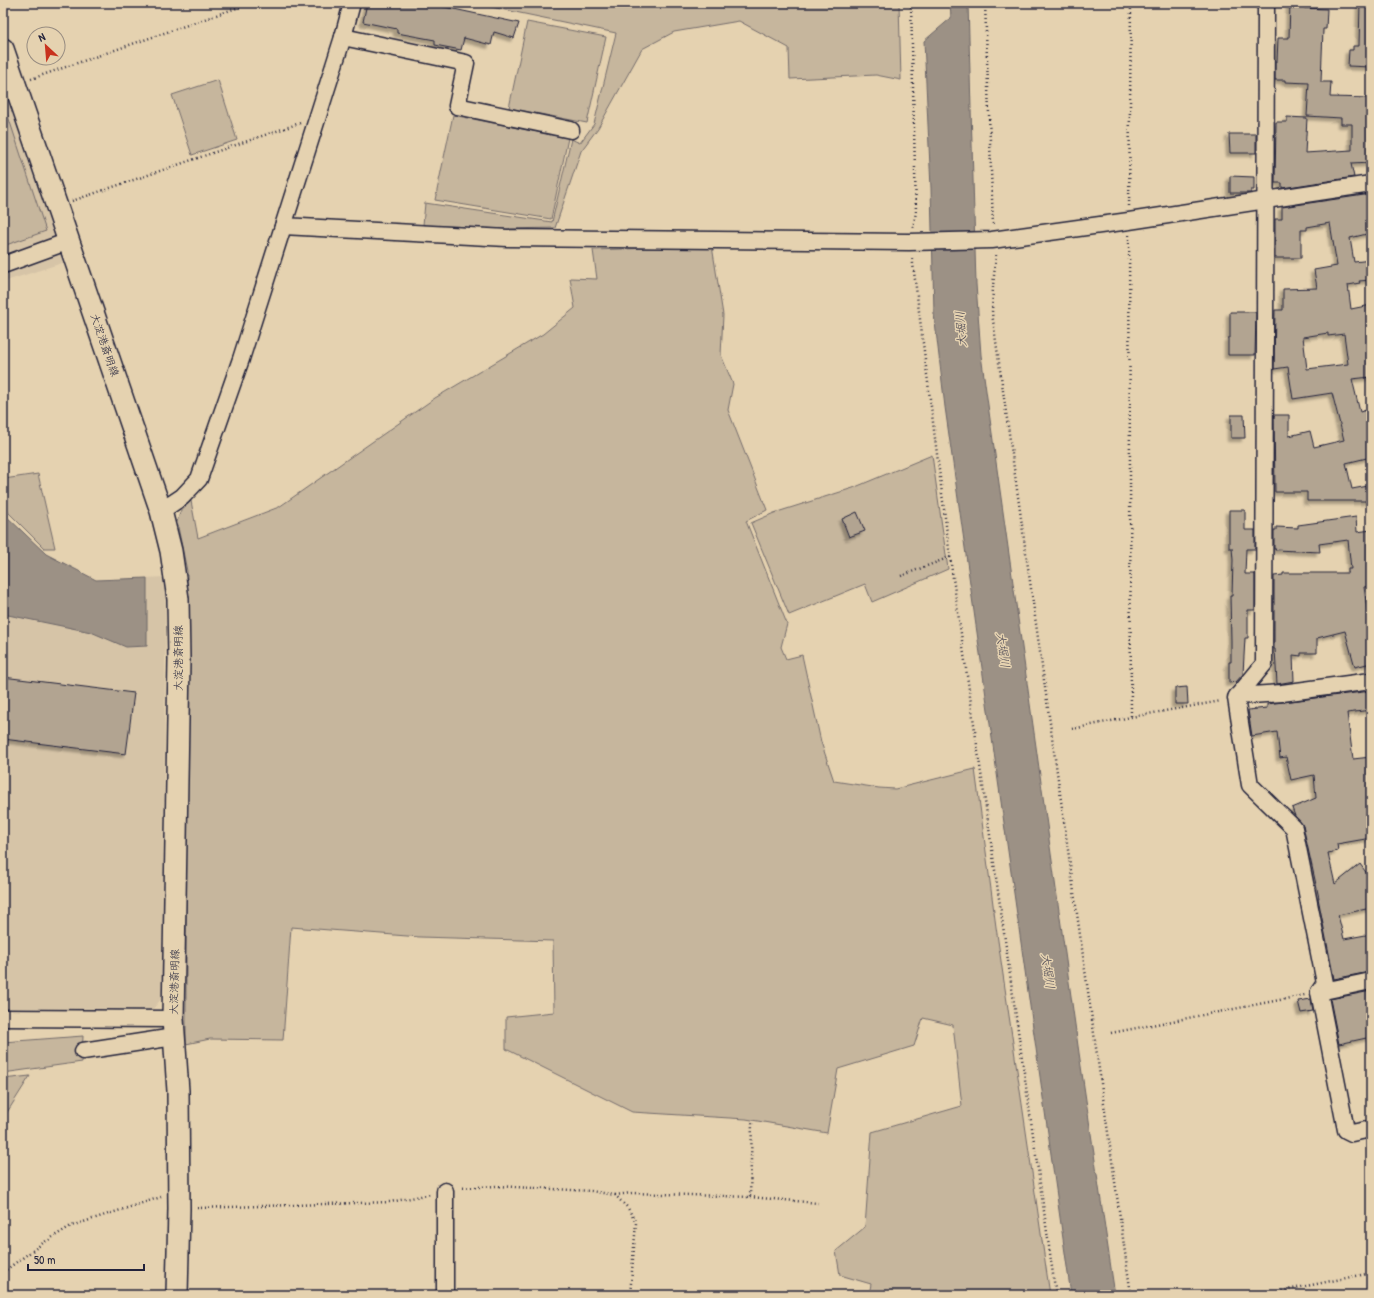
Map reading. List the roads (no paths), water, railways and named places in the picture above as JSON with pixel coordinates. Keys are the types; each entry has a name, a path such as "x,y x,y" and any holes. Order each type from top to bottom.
{"main road":[{"name":"大淀港斎明線","path":"3,49 161,511 171,551 178,599 174,1028 178,1091 178,1295"}],"street":[{"path":"161,511 182,497 199,479 241,359 343,37 352,3"},
{"path":"1266,3 1264,664 1236,697 1250,785 1294,828 1325,983 1319,992 1346,1130 1352,1133 1371,1128"},
{"path":"343,37 466,63 457,106 571,130"},
{"path":"283,226 507,238 913,242 995,240 1371,184"},
{"path":"3,265 69,242"},
{"path":"1236,697 1282,693 1371,681"},
{"path":"1319,992 1371,981"},
{"path":"3,1018 174,1028"},
{"path":"83,1051 174,1028"},
{"path":"445,1191 445,1295"}],"water":[{"name":"大堀川","path":"950,3 968,3 976,284 981,355 1079,1053 1115,1295 1071,1295 945,407 934,314 931,188 924,41 951,18"},
{"path":"3,513 46,554 96,580 147,578 147,646 126,647 91,632 3,614"}]}
